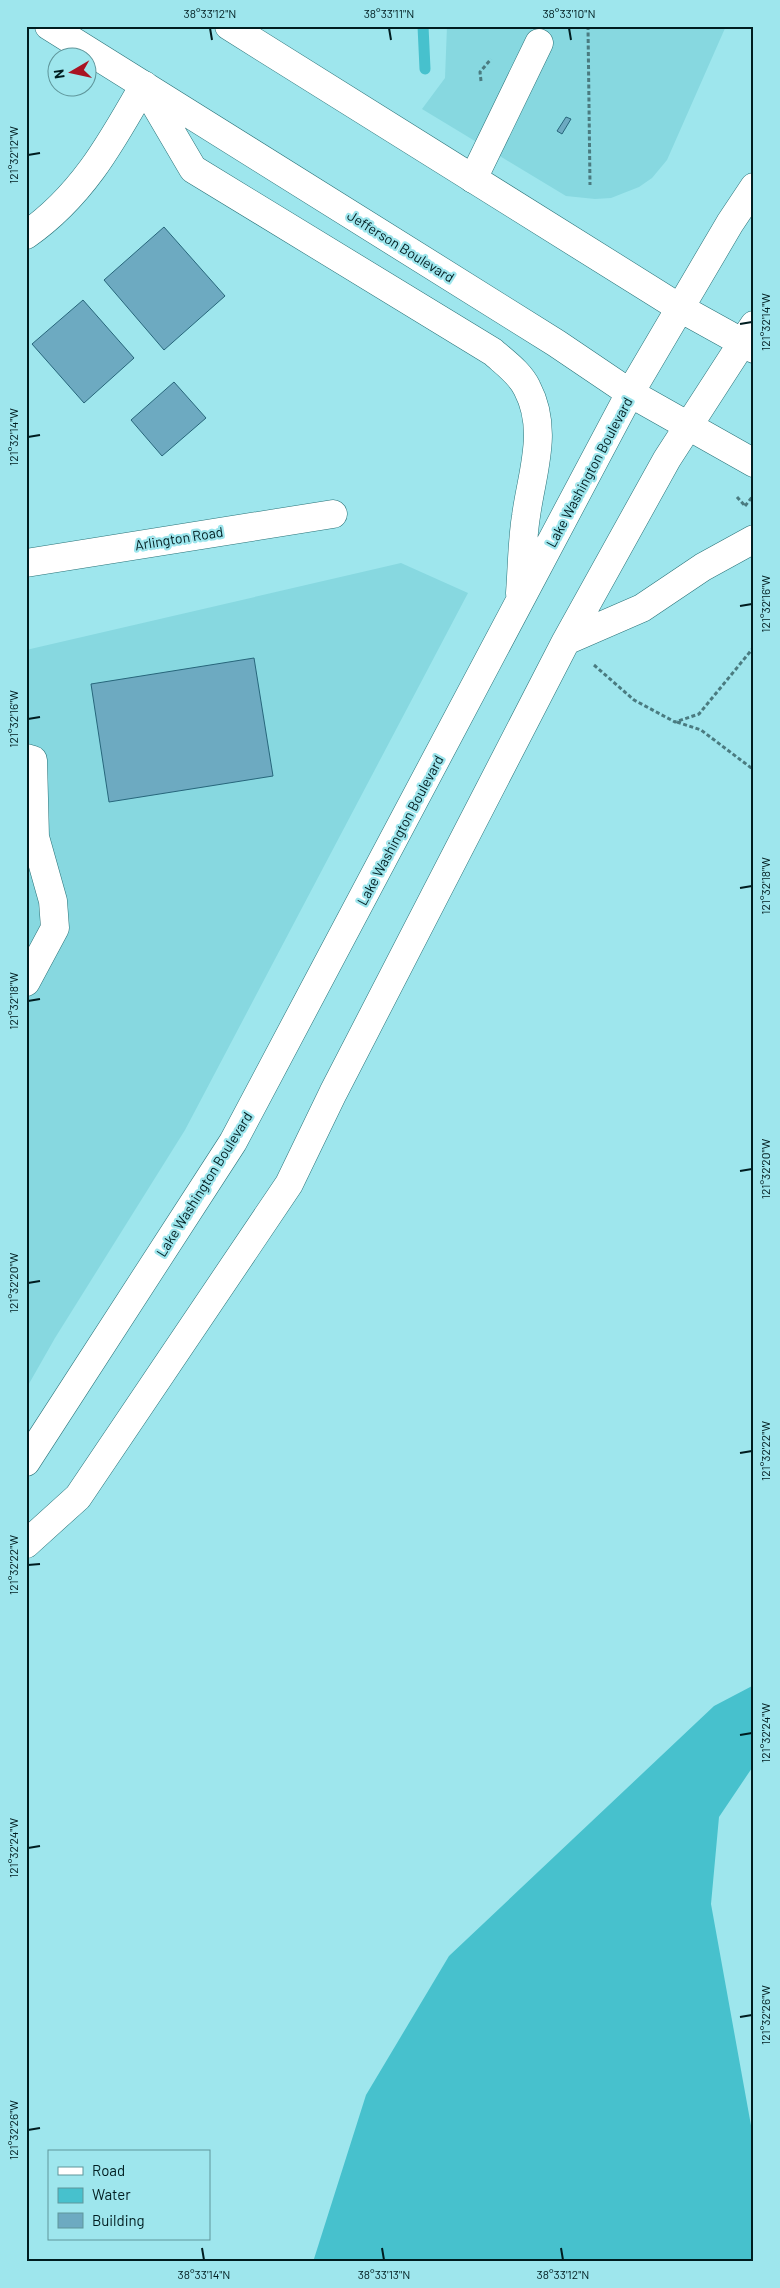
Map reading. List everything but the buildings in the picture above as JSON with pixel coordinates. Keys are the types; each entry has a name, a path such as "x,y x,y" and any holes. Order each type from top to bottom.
{"main road":[{"name":"Jefferson Boulevard","path":"49,26 556,343 630,393 754,463"},
{"path":"26,1544 78,1497 290,1184 338,1084 566,641 667,458 750,339 680,308 229,26"},
{"path":"473,178 540,43"},
{"path":"26,235 48,219 76,192 106,152 144,85"},
{"path":"144,85 193,169 493,352 527,387 539,427 536,466 526,516 519,603"},
{"name":"Lake Washington Boulevard","path":"26,1462 233,1142 442,752 630,393 730,223 754,187"},
{"name":"Arlington Road","path":"26,563 333,514"},
{"path":"566,641 642,608 703,567 754,539"},
{"path":"26,758 33,760 35,837 53,901 55,928 26,982"}],"path":[{"path":"588,26 590,185"},
{"path":"745,506 754,495"},
{"path":"566,641 634,700 675,722 701,730 754,770"},
{"path":"675,722 699,714 754,647"}],"shaded area":[{"path":"447,26 726,26 667,160 652,178 639,187 611,198 595,199 566,196 422,109 445,78"},
{"path":"401,563 468,593 185,1130 55,1338 26,1389 26,650"}],"water":[{"path":"754,1685 754,1765 719,1817 711,1904 754,2142 754,2262 313,2262 366,2095 449,1956 714,1706"}],"waterway":[{"path":"423,26 425,69"}]}
